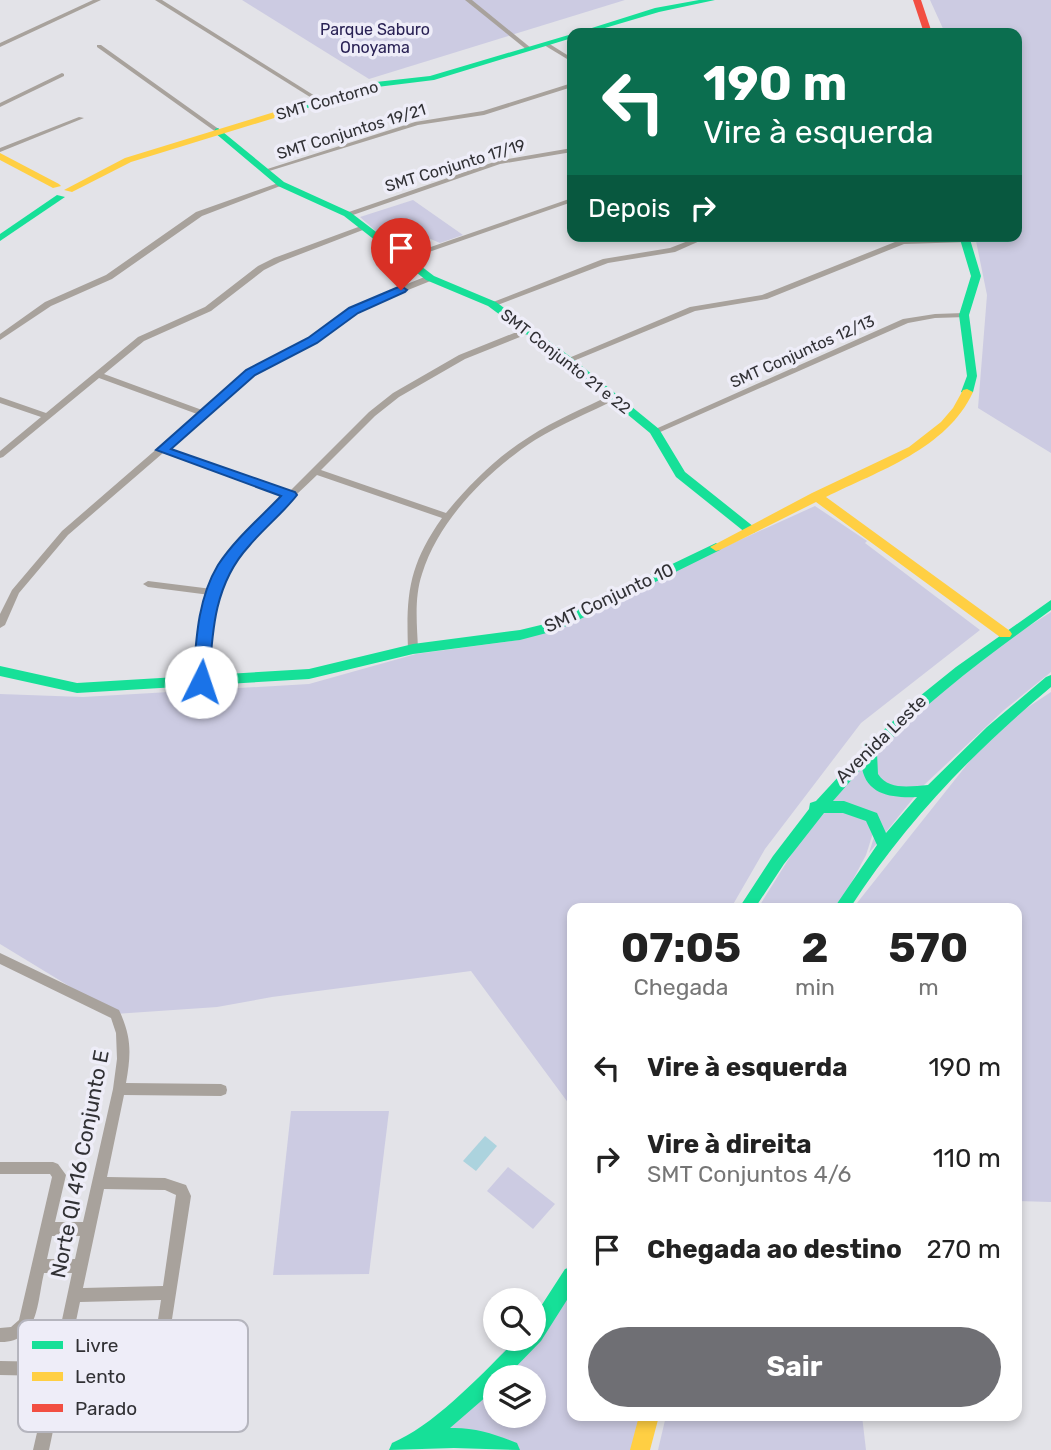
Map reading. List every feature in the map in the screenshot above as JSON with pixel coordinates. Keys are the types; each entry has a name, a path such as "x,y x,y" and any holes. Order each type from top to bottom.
{"street":[{"path":"0,45 98,0"},
{"path":"158,0 320,102"},
{"path":"468,0 529,49"},
{"path":"597,28 658,10 711,0"},
{"path":"917,0 926,28"},
{"name":"SMT Contorno","path":"57,192 128,160 218,131 376,85 427,79 567,38"},
{"path":"546,44 567,57"},
{"path":"99,46 218,131"},
{"path":"0,105 62,75"},
{"name":"SMT Conjuntos 19/21","path":"264,172 417,122 484,113 567,88"},
{"path":"0,150 81,118"},
{"name":"SMT Conjunto 21 e 22","path":"218,131 281,184 347,214 430,278 492,304 568,360 655,431 680,474 750,530"},
{"name":"SMT Conjunto 17/19","path":"347,214 499,162 567,150"},
{"path":"0,156 57,192 34,215 0,238"},
{"path":"0,338 48,304 109,277 199,214 220,204 281,184"},
{"path":"403,258 567,202"},
{"path":"0,454 141,339 208,309 261,268 364,228"},
{"path":"492,304 606,261 672,250 693,242"},
{"path":"568,360 693,309 764,297 903,242"},
{"path":"964,315 976,276 966,242"},
{"path":"0,625 15,592 50,549 251,372 304,346 365,304 430,278"},
{"name":"SMT Conjuntos 12/13","path":"655,431 906,321 964,315"},
{"name":"SMT Conjunto 10","path":"0,671 77,688 309,674 413,649 507,638 553,626 913,449 937,433 966,396 972,376 964,315"},
{"path":"201,682 204,633 213,592 225,567 243,543 372,414 396,395 462,357 527,331"},
{"path":"97,374 203,413"},
{"path":"413,649 411,614 416,576 424,553 448,517 483,479 531,439 614,397"},
{"path":"0,400 48,416"},
{"path":"162,450 290,495"},
{"path":"316,471 448,517"},
{"path":"816,496 1005,634"},
{"path":"148,584 213,592"},
{"name":"Avenida Leste","path":"750,903 815,807 870,748 936,686 1005,634 1051,604"},
{"path":"845,903 884,845 930,790 996,724 1051,680"},
{"path":"870,748 866,761 867,773 878,787 904,794 930,790"},
{"path":"815,807 852,807 872,817 884,845"},
{"name":"Norte QI 416 Conjunto E","path":"0,958 115,1014 124,1030 126,1044 119,1089 70,1320"},
{"path":"119,1089 221,1090"},
{"path":"0,1168 53,1168 58,1171 26,1320"},
{"path":"99,1182 165,1184 181,1190 184,1196 166,1320"},
{"path":"47,1229 89,1229"},
{"path":"38,1266 81,1266"},
{"path":"546,1316 567,1284"},
{"path":"75,1295 170,1293"},
{"path":"0,1335 18,1332"},
{"path":"418,1442 488,1382 518,1351"},
{"path":"0,1368 18,1368"},
{"path":"640,1450 648,1421"},
{"name":"Norte QI 416 Conjunto E","path":"41,1450 45,1432"},
{"path":"399,1450 418,1442 454,1436 491,1441 510,1450"}],"green space":[{"name":"Parque Saburo Onoyama","path":"242,0 625,0 369,79"},
{"path":"930,0 1051,0 1051,453 978,408 987,295 976,242 1022,242 1022,28 943,28"},
{"path":"413,200 463,235 440,243 413,235 385,239 360,217"},
{"path":"815,506 867,541 865,543 980,630 861,723 765,849 734,903 567,903 567,1101 471,971 272,997 217,1007 115,1014 0,944 0,694 83,697 309,684 416,654 519,640"},
{"path":"1051,612 1051,672 1004,710 924,785 869,853 875,834 870,817 832,800 870,750 1009,639"},
{"path":"1051,692 1051,1202 1022,1201 1022,903 857,903 996,728"},
{"path":"832,802 869,817 873,833 866,855 841,903 761,903 815,817"},
{"path":"291,1111 389,1111 369,1274 273,1275"},
{"path":"508,1167 555,1204 533,1229 487,1191"},
{"path":"567,1267 567,1421 643,1421 634,1450 512,1450 497,1442 425,1439 483,1375 483,1428 546,1428 546,1365 492,1365 504,1351 546,1351 546,1303"},
{"path":"665,1421 863,1421 866,1450 658,1450"}],"shaded area":[{"path":"485,1136 497,1146 476,1171 463,1161"}],"traffic: fast":[{"path":"597,28 658,10 711,0"},
{"path":"294,109 376,85 431,78 567,37"},
{"path":"218,131 281,184 347,214 430,278 492,304 568,360 655,431 680,474 750,530"},
{"path":"0,238 60,197"},
{"path":"966,242 976,276 964,315 972,376 967,392"},
{"path":"0,671 77,688 309,674 413,649 520,635 553,627 716,547"},
{"path":"750,903 812,816 882,739 960,670 1051,604"},
{"path":"845,903 886,844 936,785 991,731 1051,680"},
{"path":"870,748 871,775 883,788 904,792 930,790"},
{"path":"815,807 844,807 872,817 884,845"},
{"path":"546,1316 567,1284"},
{"path":"418,1442 488,1382 518,1351"},
{"path":"399,1450 440,1438 468,1438 510,1450"}],"traffic: slow":[{"path":"69,190 128,160 294,109"},
{"path":"0,156 56,186"},
{"path":"716,547 913,449 945,425 967,392"},
{"path":"816,496 1005,634"},
{"path":"640,1450 648,1421"}],"traffic: jam":[{"path":"917,0 926,28"}],"route":[{"path":"201,682 204,633 213,592 225,567 243,543 290,495 162,450 251,372 313,341 365,304 401,290"}]}
